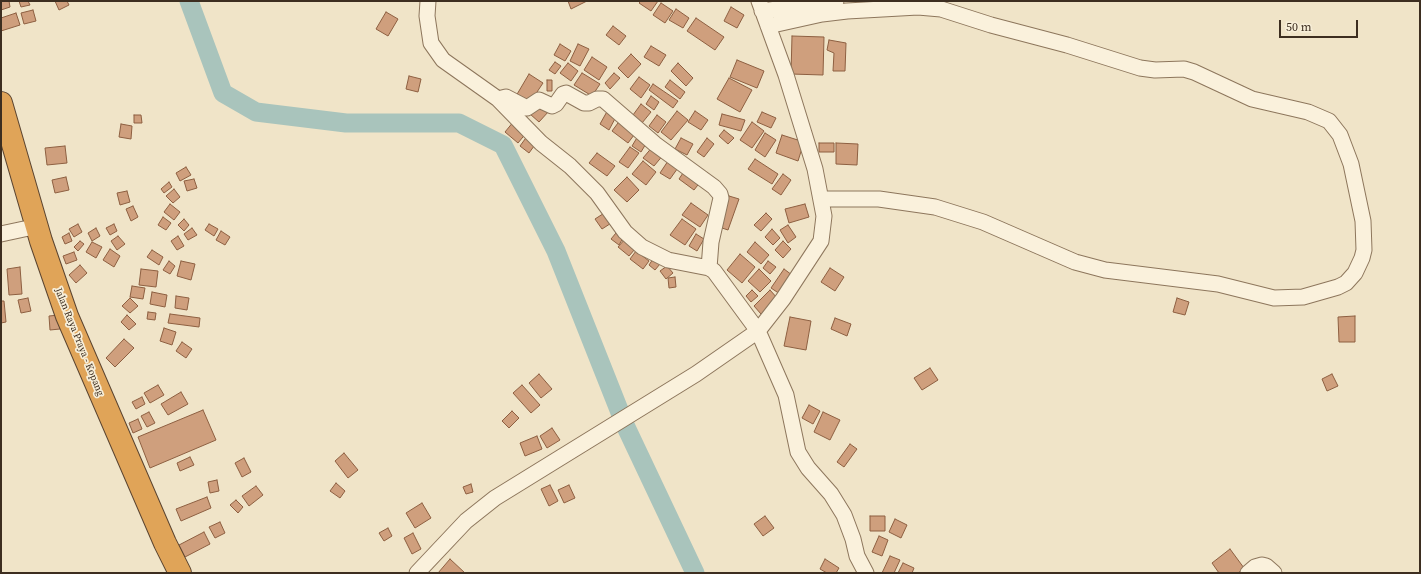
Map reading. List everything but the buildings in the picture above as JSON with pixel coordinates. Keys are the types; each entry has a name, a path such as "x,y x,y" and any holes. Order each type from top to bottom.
{"highway":[{"name":"Jalan Raya Praya - Kopang","path":"1,103 67,316 165,543 180,573"}],"street":[{"path":"428,1 428,31 435,48 443,60 498,99 541,143 570,166 597,193 625,232 642,247 668,260 709,268 720,277 758,331 786,395 798,452 808,468 831,494 844,515 854,539 857,556 866,573"},
{"path":"417,573 477,511 696,374 758,331 783,299 821,241 824,216 822,199 815,169 786,75 760,6 836,1"},
{"path":"768,26 841,12 918,7 941,9 991,25 1067,45 1140,68 1155,70 1184,69 1194,72 1252,99 1308,112 1329,121 1340,135 1351,164 1363,221 1364,250 1355,273 1346,283 1338,287 1303,297 1274,298 1218,284 1105,270 1075,262 983,222 936,206 879,199 822,199"},
{"path":"498,99 506,97 527,108 539,100 552,106 556,104 563,94 566,93 584,103 589,103 595,99 603,99 655,144 714,187 720,194 721,198 712,242 709,268"},
{"path":"1,234 38,226"},
{"path":"1248,573 1262,565 1267,566 1274,573"}],"waterway":[{"path":"189,1 223,93 256,112 346,123 459,123 503,145 556,251 625,425 695,573"}]}
